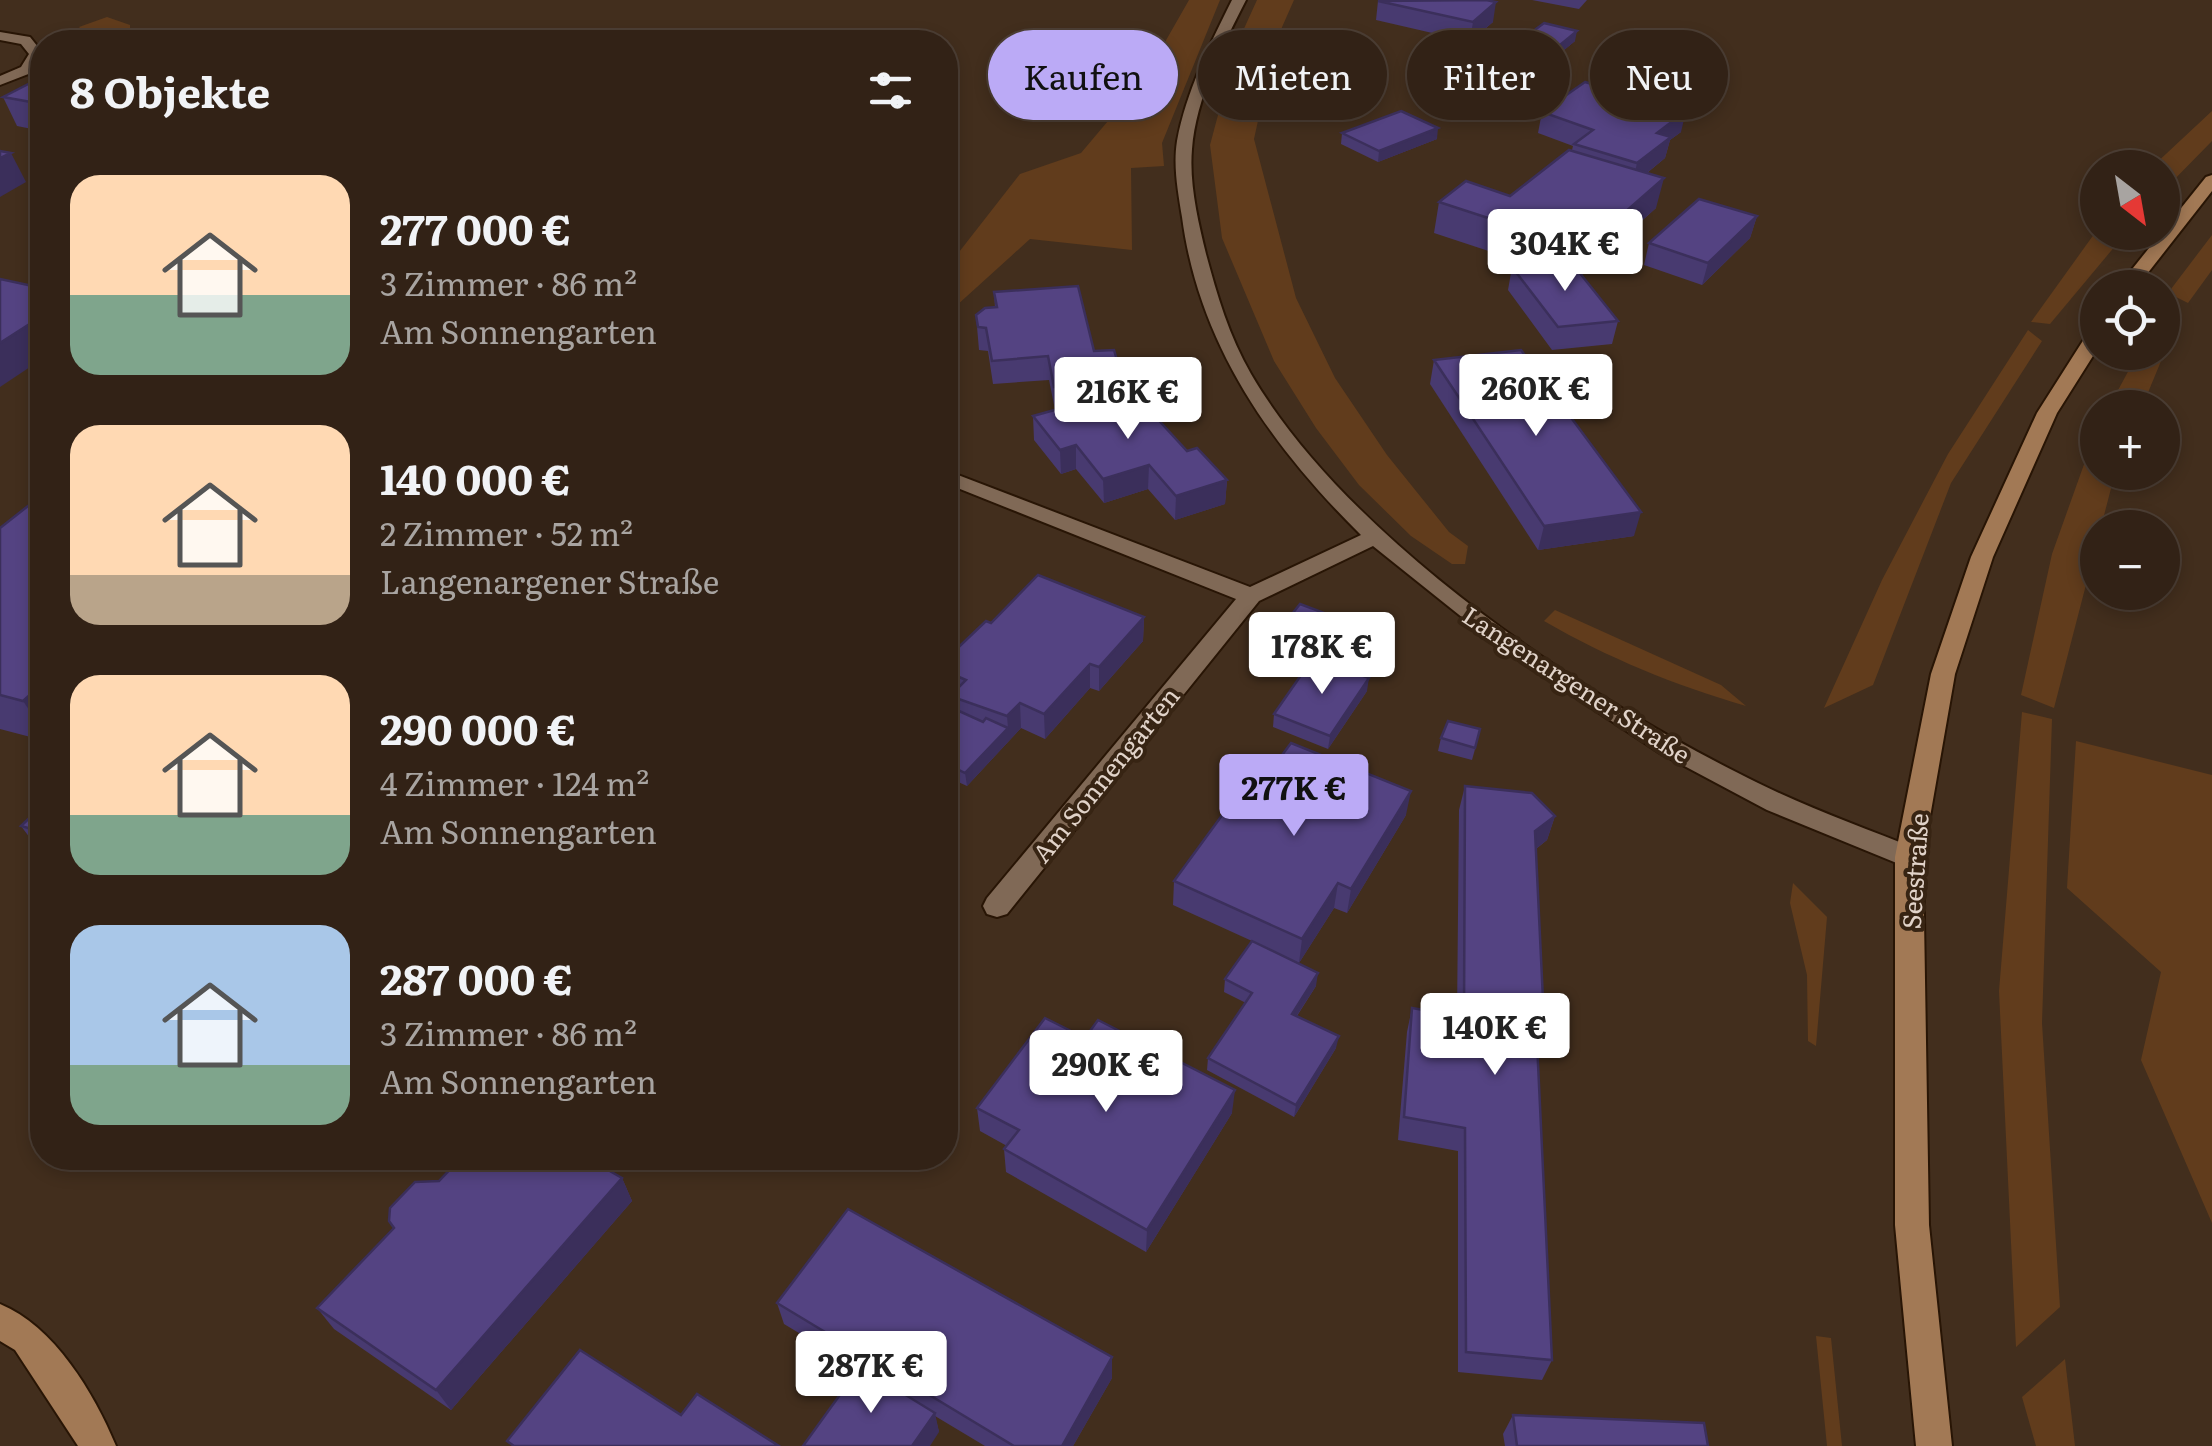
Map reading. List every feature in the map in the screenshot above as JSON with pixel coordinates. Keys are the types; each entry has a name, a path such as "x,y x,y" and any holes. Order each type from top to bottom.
{"main road":[{"path":"2140,270 2212,180"},
{"name":"Seestraße","path":"1934,1446 1912,1225 1909,857 1943,674 1982,557 2047,413 2080,361"},
{"path":"0,1321 27,1338 73,1402 98,1446"}],"street":[{"name":"Langenargener Straße","path":"1239,0 1220,38 1184,144 1195,250 1209,306 1238,369 1319,481 1374,537 1468,616 1640,730 1774,803 1909,857"},
{"path":"0,36 30,44"},
{"path":"2,80 26,70 30,64"},
{"path":"958,481 1251,596"},
{"name":"Am Sonnengarten","path":"997,906 1251,596 1374,537"}],"shaded area":[{"path":"1189,0 1220,0 1208,30 1198,30 1198,54 1178,104 1178,30 1172,30"},
{"path":"1257,0 1294,0 1281,30 1243,30"},
{"path":"107,17 130,25 130,30 82,30 79,27"},
{"path":"2212,111 2212,141 2180,174 2180,150 2170,150"},
{"path":"1109,120 1171,120 1162,143 1164,166 1131,168 1132,250 1030,239 958,304 958,253 1020,174 1081,153"},
{"path":"1217,120 1258,120 1254,139 1296,298 1335,378 1387,455 1449,532 1468,546 1465,564 1452,564 1411,536 1359,485 1316,428 1274,361 1222,238 1210,145"},
{"path":"2212,235 2212,270 2188,303 2180,299 2180,277"},
{"path":"2083,250 2112,250 2095,270 2080,270 2080,288 2050,324 2031,322"},
{"path":"2028,330 2042,341 1951,483 1873,685 1824,708 1882,580 1948,454"},
{"path":"2129,370 2157,370 2149,390 2118,390"},
{"path":"2080,476 2080,490 2111,490 2105,510 2080,510 2080,608 2054,708 2021,695 2052,554"},
{"path":"1555,610 1721,685 1746,706 1667,680 1592,647 1544,621"},
{"path":"2022,712 2052,719 2042,1023 2060,1307 2016,1347 1999,991"},
{"path":"2076,741 2212,775 2212,1223 2141,1060 2161,972 2067,888"},
{"path":"1793,883 1827,917 1816,1046 1808,1041 1807,975 1790,903"},
{"path":"1816,1336 1831,1338 1842,1446 1827,1446"},
{"path":"2065,1359 2075,1446 2036,1446 2022,1397"}],"building":[{"path":"1378,1 1496,2 1473,22"},
{"path":"1544,23 1577,31 1570,37 1570,30 1535,30"},
{"path":"1585,82 1590,83 1590,120 1674,120 1657,133 1671,137 1637,163 1574,144 1593,130 1565,120 1570,120 1570,92"},
{"path":"30,83 30,102 3,97"},
{"path":"1401,111 1407,114 1407,120 1421,120 1438,128 1379,151 1342,133 1387,120 1387,116"},
{"path":"1569,150 1664,178 1583,249 1439,202 1466,181 1510,196"},
{"path":"1699,199 1757,216 1708,263 1649,243"},
{"path":"1571,262 1618,321 1558,327 1512,267"},
{"path":"0,279 30,285 30,324 0,343"},
{"path":"1078,286 1094,351 1114,350 1123,381 1054,387 1048,356 992,361 986,328 978,327 976,315 985,308 997,307 994,292"},
{"path":"1521,350 1641,512 1544,526 1434,360"},
{"path":"1130,389 1187,451 1197,448 1227,480 1176,496 1149,465 1103,479 1076,445 1060,450 1033,416"},
{"path":"30,504 30,695 23,701 0,695 0,528"},
{"path":"1038,575 1144,617 1099,667 1090,664 1044,714 1020,703 1007,716 958,699 958,688 966,680 958,677 958,648 986,621 991,623"},
{"path":"1300,604 1327,614 1302,649 1273,638"},
{"path":"1313,658 1369,678 1330,736 1274,714"},
{"path":"958,711 1008,728 965,773 958,770"},
{"path":"1448,721 1480,729 1475,748 1441,738"},
{"path":"1291,743 1411,791 1351,889 1338,883 1302,939 1174,881 1250,777 1262,782"},
{"path":"1465,786 1532,793 1555,816 1535,831 1543,1000 1535,1000 1552,1360 1466,1352 1465,1128 1404,1117 1412,1008 1464,1017"},
{"path":"1252,941 1318,973 1292,1014 1339,1036 1296,1105 1208,1058 1252,993 1225,979"},
{"path":"1045,1018 1085,1038 1098,1020 1235,1090 1147,1230 1004,1149 1019,1130 977,1108"},
{"path":"450,1170 608,1170 622,1178 436,1390 317,1308 394,1228 389,1221 390,1208 415,1182 439,1181"},
{"path":"848,1209 1112,1357 1062,1446 1014,1446 777,1303"},
{"path":"580,1350 681,1415 697,1394 779,1446 514,1446 507,1441"},
{"path":"860,1367 935,1413 912,1446 803,1446"},
{"path":"1513,1415 1704,1423 1708,1446 1517,1446"}]}
